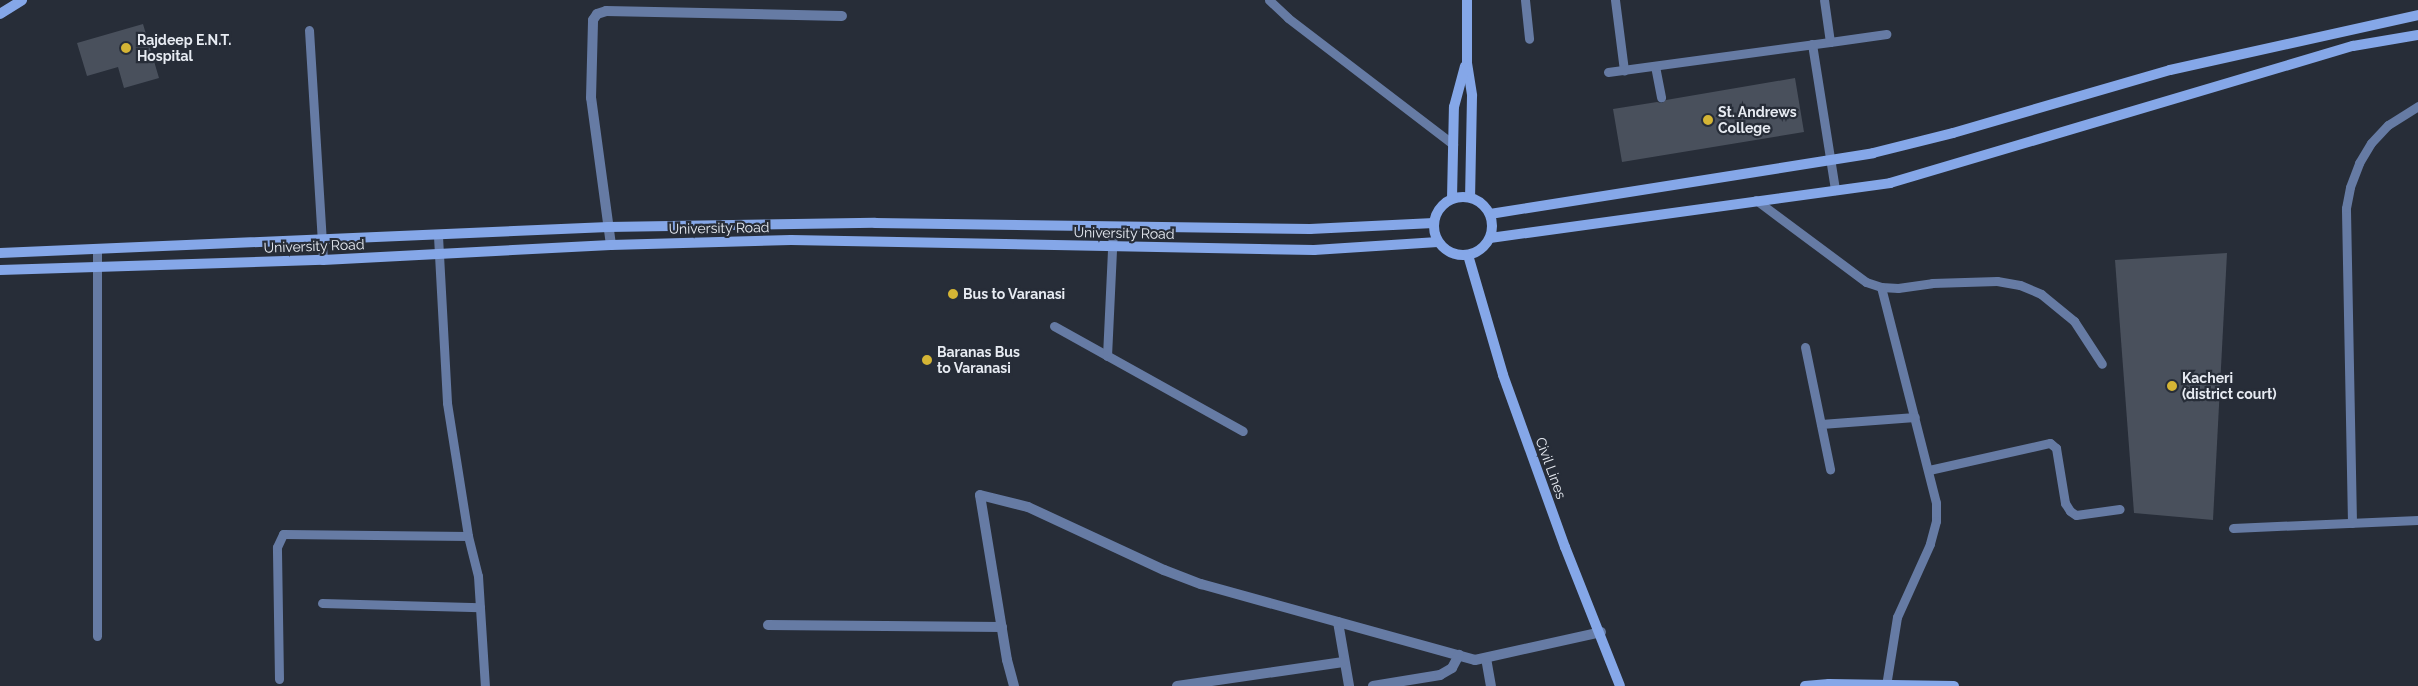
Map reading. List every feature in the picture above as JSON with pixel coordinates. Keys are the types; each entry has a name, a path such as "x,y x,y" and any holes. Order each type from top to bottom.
{"main road":[{"path":"0,14 22,0"},
{"path":"1467,0 1466,63 1472,96 1470,197"},
{"path":"1490,214 1830,161 1953,133 2170,70 2418,15"},
{"path":"1490,238 1890,182 2353,46 2418,35"},
{"path":"1452,199 1453,144 1457,91 1466,63"},
{"path":"1470,197 1478,201 1490,214 1493,223 1490,238 1482,248 1468,255 1454,254 1445,250 1438,242 1434,233 1437,213 1443,205 1452,199 1470,197"},
{"name":"University Road","path":"0,253 608,228 875,223 1310,229 1434,223"},
{"name":"University Road","path":"0,270 323,260 611,245 791,240 1314,250 1438,242"},
{"name":"Civil Lines","path":"1468,255 1503,375 1565,547 1620,686"},
{"path":"1805,686 1954,686"}],"street":[{"path":"611,245 591,98 593,20 597,14 606,11 842,16"},
{"path":"1014,686 1007,660 980,495 1042,513 1164,570 1201,584 1475,660 1600,632"},
{"path":"1338,622 1349,686"},
{"path":"768,625 1002,628"},
{"path":"1373,686 1440,675 1452,668 1459,655"},
{"path":"1486,658 1492,686"},
{"path":"1178,686 1344,662"}],"lane":[{"path":"1269,0 1288,18 1453,144"},
{"path":"1524,0 1529,39"},
{"path":"1616,0 1624,70"},
{"path":"1824,0 1830,42"},
{"path":"309,30 323,260"},
{"path":"1608,72 1886,34"},
{"path":"1812,44 1835,190"},
{"path":"1655,66 1661,97"},
{"path":"2352,523 2346,208 2350,187 2358,163 2371,143 2388,125 2418,106"},
{"path":"1756,200 1866,282 1880,287 1997,281 2020,285 2041,294 2074,321 2102,364"},
{"path":"1107,356 1114,227"},
{"path":"438,236 447,403 468,536 478,576 485,686"},
{"path":"97,250 97,636"},
{"path":"1880,287 1936,502 1936,521 1930,544 1897,617 1886,685"},
{"path":"1054,326 1243,430"},
{"path":"1805,347 1830,469"},
{"path":"1820,424 1915,417"},
{"path":"1929,470 2050,443 2056,448 2065,503 2070,511 2076,515 2120,509"},
{"path":"2233,528 2418,520"},
{"path":"279,679 277,547 283,534 468,536"},
{"path":"322,603 480,607"}],"building":[{"path":"143,24 159,78 124,88 118,67 87,76 77,43"},
{"name":"St. Andrews College","path":"1795,78 1804,132 1622,162 1613,109 1657,102 1662,103 1666,100"},
{"name":"Kacheri (district court)","path":"2227,253 2213,520 2134,513 2115,260"}],"place":[{"name":"Rajdeep E.N.T. Hospital","path":"126,48"},
{"name":"St. Andrews College","path":"1708,120"},
{"name":"Bus to Varanasi","path":"953,294"},
{"name":"Baranas Bus to Varanasi","path":"927,360"},
{"name":"Kacheri (district court)","path":"2172,386"}]}
